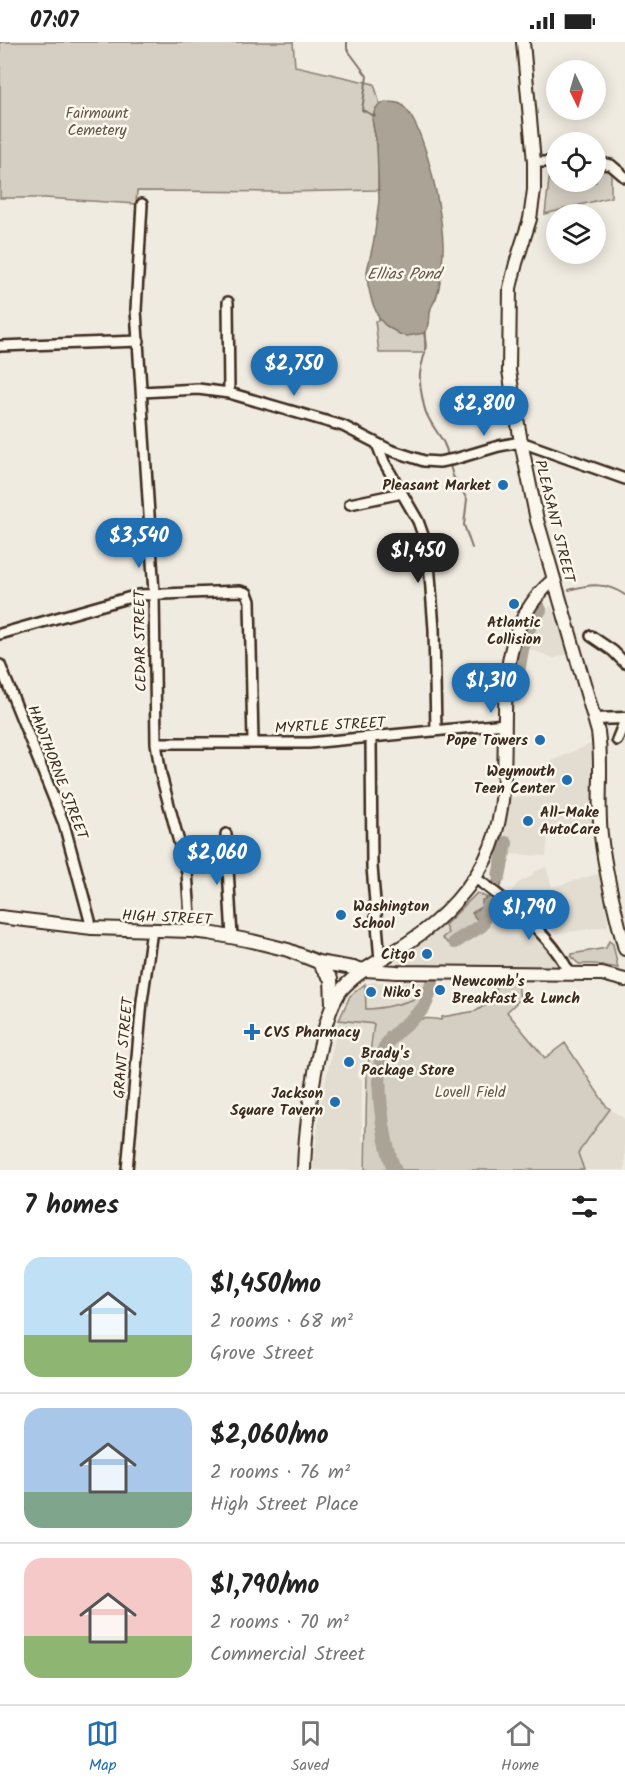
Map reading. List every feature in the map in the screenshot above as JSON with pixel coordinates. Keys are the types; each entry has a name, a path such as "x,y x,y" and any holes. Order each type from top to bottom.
{"main road":[{"name":"PLEASANT STREET","path":"523,42 534,162 532,209 513,276 509,303 508,371 537,520 595,719 600,751 601,834 625,949"},
{"path":"331,1006 347,984 431,925 479,880 498,824 504,786 508,661 513,640 532,601 553,580"},
{"name":"HIGH STREET","path":"0,917 92,928 191,931 232,937 288,950 318,962 365,970 602,974 625,980"},
{"path":"304,1170 309,1109 331,1006 331,980 318,962"}],"street":[{"path":"534,162 546,162"},
{"path":"606,164 611,165 625,177"},
{"name":"CEDAR STREET","path":"142,204 136,310 154,593 156,743 161,775 187,872 191,931"},
{"path":"228,302 229,393"},
{"path":"0,346 139,341"},
{"path":"142,392 198,388 229,393 342,426 377,444 424,461 439,462 455,459 520,442 625,479"},
{"path":"377,444 384,462 424,536 430,561 436,731"},
{"path":"350,504 402,493"},
{"path":"0,634 138,595 240,591 247,593 250,601 253,743"},
{"path":"591,636 608,647 625,663"},
{"name":"HAWTHORNE STREET","path":"0,665 64,824 92,928"},
{"path":"595,719 625,719 616,740"},
{"name":"MYRTLE STREET","path":"156,743 309,743 506,724"},
{"path":"371,738 373,890 380,960"},
{"path":"226,834 232,937"},
{"path":"479,880 554,946 568,973"},
{"name":"GRANT STREET","path":"128,1170 142,1001 152,930"}],"shaded area":[{"path":"551,605 569,654 554,658 527,648 535,625"},
{"path":"591,744 593,829 548,832 546,856 511,854 508,844 504,843 509,797 548,797 549,762"},
{"path":"546,867 552,887 601,873 608,926 556,934 508,895 518,883"},
{"path":"495,901 545,946 555,959 555,965 550,967 394,966 445,924 448,933 442,938 449,945 465,945 467,940 488,925"},
{"path":"430,982 426,994 405,1003 365,1009 365,984"},
{"path":"339,1020 374,1024 365,1063 360,1063 357,1077 362,1079 363,1170 313,1170 320,1106"},
{"path":"610,1109 625,1119 625,1170 584,1170 578,1153"}],"green space":[{"name":"Fairmount Cemetery","path":"0,42 293,42 295,66 374,84 380,104 373,119 378,151 378,190 137,191 136,204 45,198 0,198"},
{"path":"606,171 611,172 611,197 584,204 546,204 548,192 606,192"},
{"path":"381,320 385,325 401,333 425,332 425,353 379,353 375,321"},
{"path":"477,893 488,898 482,906 480,923 448,943 442,938 448,933 445,925"},
{"path":"609,941 613,944 618,968 579,964 571,957 572,954 606,948"},
{"name":"Lovell Field","path":"518,982 520,999 507,1012 545,1058 565,1043 610,1109 578,1153 584,1170 401,1170 386,1131 383,1112 383,1066 390,1044 401,1031 414,1022 430,1018 441,1020 442,1017 476,1011 495,999 497,983"},
{"path":"365,984 366,1009 412,1000 426,994 423,1005 392,1036 387,1032 383,1049 378,1084 378,1119 389,1170 365,1170 367,1072 374,1024 339,1020 350,996"}],"water":[{"name":"Ellias Pond","path":"385,102 402,105 419,132 432,173 443,235 441,279 437,297 431,308 428,327 424,333 407,336 385,325 379,318 368,285 367,271 379,200 377,145 372,119 376,108"},
{"path":"504,858 501,885 484,926 472,913 482,906 482,900 488,898 497,869"}],"waterway":[{"path":"347,42 347,49 367,76 362,110 375,116"},
{"path":"424,333 425,350 420,378 422,394 426,413 444,443 448,456"},
{"path":"449,462 453,476 467,499 464,525 472,548"},
{"path":"569,590 598,585 625,595"},
{"path":"538,608 540,610 544,604"},
{"path":"515,695 528,629 540,610"},
{"path":"499,876 506,843"},
{"path":"455,942 482,925 487,909"},
{"path":"394,1170 383,1125 380,1088 382,1056 391,1039 425,1005 432,982"}],"place":[{"name":"Pleasant Market","path":"503,485"},
{"name":"Atlantic Collision","path":"514,604"},
{"name":"Pope Towers","path":"540,740"},
{"name":"Weymouth Teen Center","path":"567,780"},
{"name":"All-Make AutoCare","path":"528,821"},
{"name":"Washington School","path":"341,915"},
{"name":"Citgo","path":"427,954"},
{"name":"Newcomb's Breakfast & Lunch","path":"440,990"},
{"name":"Niko's","path":"371,992"},
{"name":"CVS Pharmacy","path":"252,1032"},
{"name":"Brady's Package Store","path":"349,1062"},
{"name":"Jackson Square Tavern","path":"335,1102"}]}
